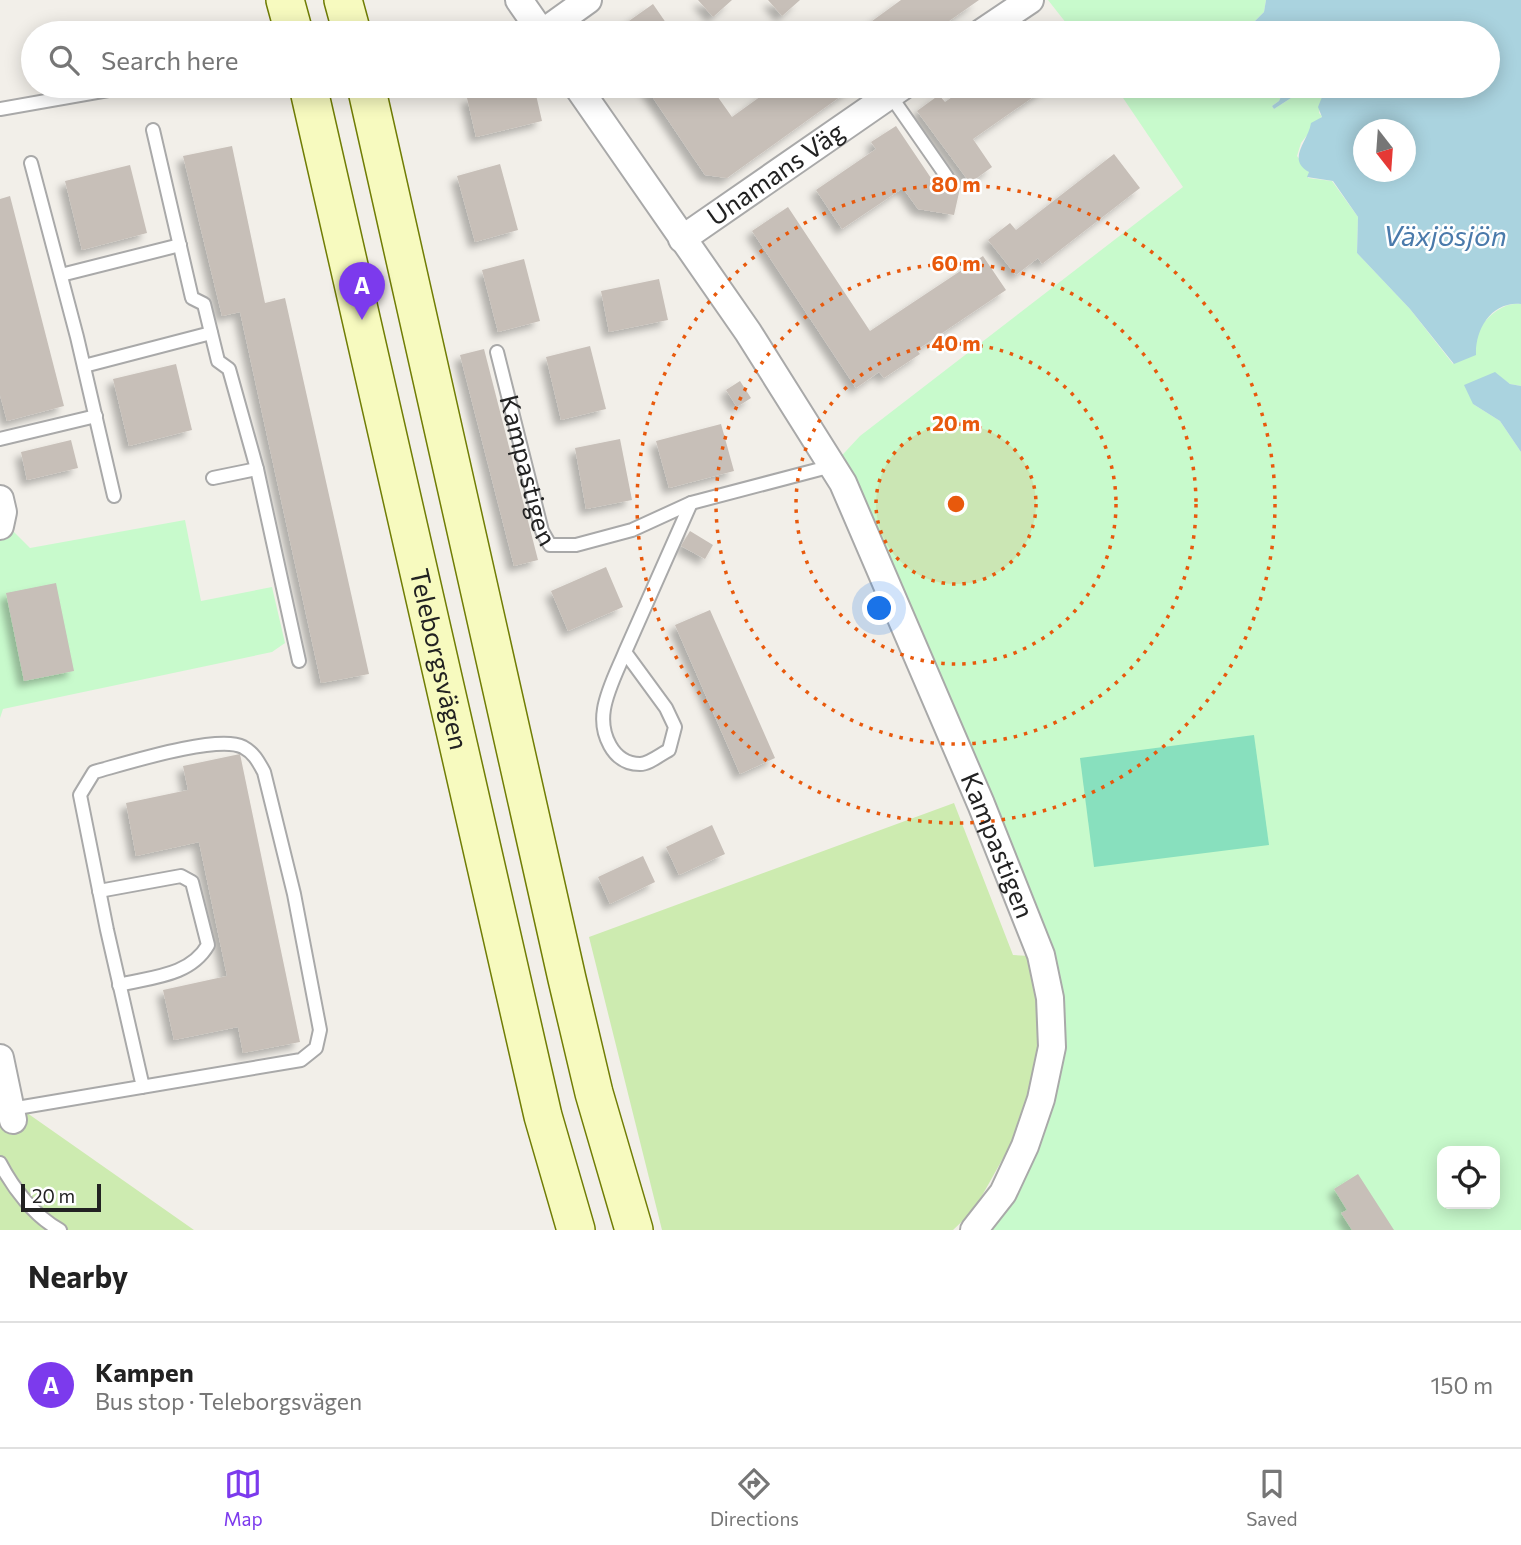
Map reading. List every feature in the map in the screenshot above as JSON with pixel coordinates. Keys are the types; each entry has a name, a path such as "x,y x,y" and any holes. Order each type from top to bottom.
{"main road":[{"path":"285,0 291,21"},
{"path":"343,0 349,21"},
{"name":"Teleborgsvägen","path":"311,98 555,1165 576,1230"},
{"name":"Teleborgsvägen","path":"369,98 591,1081 634,1230"},
{"path":"555,1165 558,1230"}],"street":[{"path":"519,0 534,21"},
{"path":"559,21 588,0"},
{"path":"999,21 1030,0"},
{"name":"Kampastigen","path":"585,98 748,332 848,495 982,804 1041,954 1050,998 1052,1047 1041,1099 1025,1146 1003,1193 974,1230"},
{"name":"Unamans Väg","path":"682,239 885,98"},
{"path":"0,499 3,512 0,526"},
{"path":"0,1058 8,1115"}],"lane":[{"path":"0,109 63,98"},
{"path":"903,98 947,177"},
{"path":"153,130 192,298 204,304 218,361 229,369 257,469 299,661"},
{"path":"31,163 84,366 114,496"},
{"path":"61,275 180,245"},
{"path":"84,366 211,333"},
{"name":"Kampastigen","path":"498,352 542,531 550,545 576,545 632,530 691,503 832,466"},
{"path":"0,439 96,416"},
{"path":"213,478 257,469"},
{"path":"625,653 666,708 675,727 669,750 642,764 622,761 605,739 604,708 625,653 691,503"},
{"path":"8,1115 143,1087 300,1060 316,1048 320,1030 294,894 264,772 255,755 241,746 220,745 162,753 94,772 80,795 143,1087"},
{"path":"99,891 181,876 192,881 208,945 201,957 188,968 119,985"},
{"path":"0,1163 12,1185 60,1230"}],"green space":[{"path":"1048,0 1266,0 1264,12 1255,21 1065,21"},
{"path":"1123,98 1280,98 1272,106 1274,109 1291,98 1322,98 1319,113 1322,116 1301,143 1297,156 1309,172 1308,178 1332,181 1358,217 1357,253 1410,309 1453,364 1490,316 1510,305 1521,304 1521,386 1510,384 1495,373 1473,404 1500,421 1521,452 1521,1230 974,1230 1025,1146 1050,998 832,466 860,436 1183,187"},
{"path":"0,518 30,548 185,520 201,601 272,587 285,643 272,652 3,709 0,718"},
{"path":"1254,735 1269,845 1094,867 1080,758"},
{"path":"954,803 1013,955 1030,956 1041,1050 1034,1103 974,1210 953,1230 662,1230 589,937"},
{"path":"0,1094 194,1230 0,1230"}],"water":[{"name":"Växjösjön","path":"1266,0 1521,0 1521,304 1510,304 1493,312 1478,336 1476,355 1454,364 1410,309 1357,253 1358,217 1333,181 1307,177 1309,172 1302,167 1299,156 1311,123 1322,117 1318,107 1322,98 1500,98 1500,21 1255,21 1264,12"},
{"name":"Växjösjön","path":"1280,98 1291,98 1274,109 1272,106"},
{"path":"1495,372 1510,384 1521,386 1521,452 1500,421 1473,404 1464,385"}],"building":[{"path":"698,0 732,0 713,17"},
{"path":"768,0 800,0 782,16"},
{"path":"901,0 979,0 949,21 872,21"},
{"path":"653,4 665,21 629,21"},
{"path":"467,98 537,98 542,121 476,137"},
{"path":"653,98 719,98 732,117 758,98 838,98 727,178 705,175"},
{"path":"935,98 942,98 945,102 951,98 1032,98 973,139 992,167 970,183 917,111"},
{"path":"896,126 935,184 960,188 954,215 918,209 903,188 842,229 816,190 876,149 871,142"},
{"path":"232,146 265,303 285,298 369,674 321,683 240,312 222,316 183,156"},
{"path":"1114,154 1140,188 1042,264 1038,258 1016,275 988,240 1010,223 1016,230"},
{"path":"500,164 518,230 475,242 457,176"},
{"path":"130,165 147,233 82,250 65,181"},
{"path":"10,196 64,406 7,421 0,395 0,199"},
{"path":"788,207 870,331 983,256 1006,290 917,350 920,354 884,378 879,372 856,388 752,231"},
{"path":"524,259 540,321 498,332 482,270"},
{"path":"659,279 668,320 609,332 601,291"},
{"path":"590,346 606,409 561,420 546,357"},
{"path":"484,349 538,560 514,566 460,355"},
{"path":"176,364 192,430 129,446 113,379"},
{"path":"740,381 751,398 737,407 726,390"},
{"path":"721,424 734,471 669,488 656,441"},
{"path":"620,439 632,500 586,509 575,448"},
{"path":"71,440 78,468 27,480 21,452"},
{"path":"690,531 713,545 705,559 681,546"},
{"path":"606,567 623,607 568,631 551,591"},
{"path":"56,583 74,671 24,681 6,593"},
{"path":"710,610 775,758 740,774 675,625"},
{"path":"240,754 300,1042 243,1053 238,1027 174,1040 163,990 227,976 199,842 136,856 126,803 188,790 183,766"},
{"path":"712,825 725,854 679,875 666,847"},
{"path":"643,856 655,882 610,904 598,877"},
{"path":"1358,1174 1394,1230 1352,1230 1341,1213 1347,1210 1334,1189"}],"place":[{"name":"Kampen","path":"362,320"}]}
